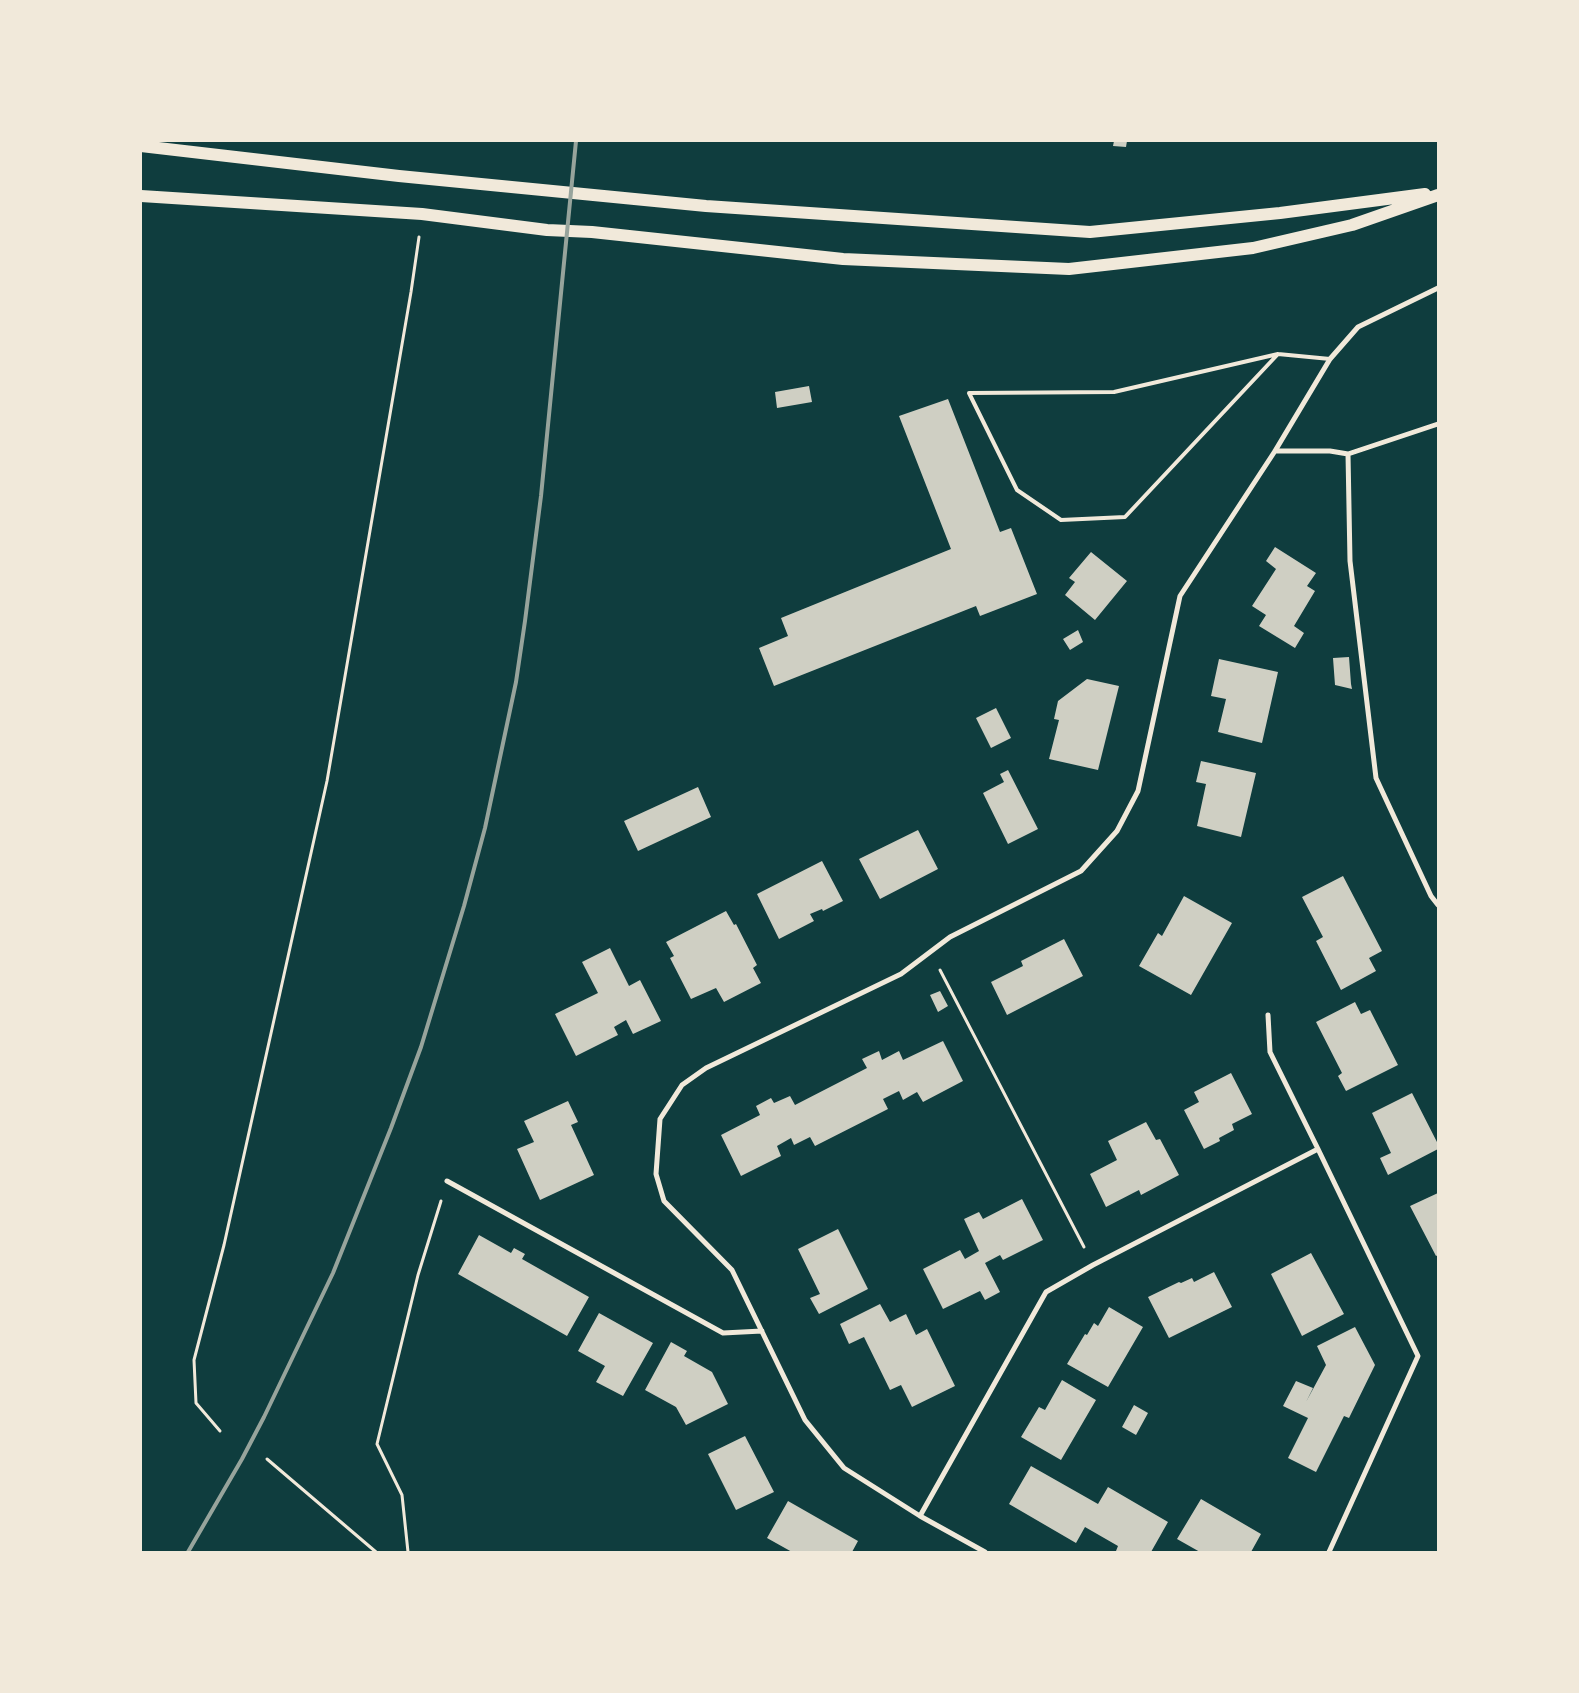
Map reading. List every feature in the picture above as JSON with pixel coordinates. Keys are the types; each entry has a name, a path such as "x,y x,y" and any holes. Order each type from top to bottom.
{"main road":[{"path":"141,146 409,177 706,206 1090,232 1280,213 1438,194"},
{"path":"141,196 422,214 547,230 592,232 843,258 1069,269 1253,248 1352,225 1438,194"}],"street":[{"path":"985,1552 920,1516 844,1468 805,1420 732,1270 664,1201 656,1174 660,1119 682,1085 706,1068 901,974 950,937 1081,871 1117,831 1138,791 1180,596 1275,451 1330,359 1358,327 1438,288"},
{"path":"1275,451 1330,451 1348,454 1438,424"},
{"path":"1348,454 1350,561 1376,778 1431,896 1438,905"},
{"path":"1268,1015 1270,1052 1418,1356 1329,1552"},
{"path":"920,1516 1046,1292 1093,1265 1318,1149"},
{"path":"447,1182 723,1333 762,1331"}],"lane":[{"path":"1278,354 1125,517 1062,520 1017,490 969,393 1114,392 1278,354 1330,359"}],"path":[{"path":"220,1431 196,1403 194,1360 224,1245 327,780 411,292 422,214"},
{"path":"930,951 1093,1265"},
{"path":"408,1552 402,1495 377,1444 418,1275 447,1182"},
{"path":"268,1459 376,1552"}],"building":[{"path":"1114,141 1127,141 1126,147 1113,146"},
{"path":"809,386 812,402 777,408 775,392"},
{"path":"948,399 1000,532 1011,528 1037,594 980,616 976,606 774,686 759,648 788,636 781,618 951,549 899,416"},
{"path":"1275,547 1316,573 1307,586 1315,591 1294,626 1304,633 1295,648 1259,626 1266,615 1252,606 1276,569 1266,561"},
{"path":"1091,552 1127,581 1095,620 1065,595 1075,582 1069,578"},
{"path":"1078,630 1083,642 1070,650 1063,639"},
{"path":"1349,657 1352,689 1335,685 1333,658"},
{"path":"1219,659 1278,672 1262,743 1218,732 1226,699 1211,696"},
{"path":"1087,679 1119,686 1098,770 1049,759 1059,720 1054,719 1058,701"},
{"path":"996,708 1011,738 991,748 976,718"},
{"path":"1201,761 1256,773 1241,837 1197,826 1206,784 1196,782"},
{"path":"1008,770 1038,829 1008,844 983,793 1004,782 1000,774"},
{"path":"698,787 711,817 638,851 624,821"},
{"path":"918,830 938,869 880,899 859,859"},
{"path":"822,861 843,901 823,911 822,909 810,914 814,921 779,939 757,894"},
{"path":"1343,876 1382,951 1369,958 1376,971 1341,990 1316,941 1323,937 1302,897"},
{"path":"1184,896 1232,923 1191,995 1139,966 1158,933 1162,936"},
{"path":"726,911 734,925 736,924 757,965 753,968 761,983 724,1002 716,988 691,999 670,958 674,956 666,942"},
{"path":"1064,939 1083,976 1007,1015 991,982 1023,966 1021,961"},
{"path":"610,948 629,986 640,980 661,1021 633,1034 626,1020 614,1027 618,1035 576,1056 555,1014 598,993 582,962"},
{"path":"940,991 948,1006 938,1012 930,995"},
{"path":"1355,1002 1361,1014 1370,1010 1398,1065 1346,1091 1338,1076 1342,1073 1316,1022"},
{"path":"943,1041 963,1081 923,1102 917,1092 903,1100 899,1091 883,1099 888,1109 815,1146 810,1137 794,1145 791,1138 777,1146 781,1156 741,1176 721,1135 760,1115 756,1106 771,1098 774,1103 790,1096 795,1105 867,1068 862,1059 879,1051 882,1060 899,1051 903,1060"},
{"path":"1231,1073 1252,1114 1232,1124 1234,1130 1219,1138 1220,1141 1204,1149 1184,1110 1199,1102 1194,1092"},
{"path":"1412,1093 1438,1144 1438,1149 1388,1175 1380,1158 1391,1153 1372,1113"},
{"path":"568,1101 578,1122 571,1125 594,1175 540,1200 517,1149 534,1142 524,1121"},
{"path":"1146,1122 1156,1140 1160,1139 1179,1175 1141,1195 1139,1190 1106,1207 1090,1174 1117,1160 1108,1141"},
{"path":"1438,1193 1438,1255 1436,1256 1410,1206"},
{"path":"1022,1199 1043,1240 1003,1260 1000,1255 985,1263 1000,1292 985,1300 980,1291 943,1309 923,1269 960,1250 965,1259 979,1251 964,1219 979,1212 983,1219"},
{"path":"838,1229 868,1289 819,1314 810,1298 820,1294 798,1249"},
{"path":"479,1235 511,1253 514,1248 525,1254 522,1259 589,1297 567,1336 458,1274"},
{"path":"1311,1253 1344,1314 1302,1336 1271,1274"},
{"path":"1214,1272 1232,1307 1169,1338 1148,1297 1179,1282 1181,1283 1192,1278 1194,1282"},
{"path":"880,1304 890,1322 906,1314 916,1335 927,1329 955,1386 912,1407 901,1385 890,1390 864,1337 849,1344 840,1324"},
{"path":"1109,1307 1143,1327 1108,1387 1067,1364 1085,1334 1087,1335 1094,1323 1098,1326"},
{"path":"599,1313 653,1343 623,1396 596,1382 605,1366 578,1351"},
{"path":"1355,1327 1375,1365 1349,1418 1344,1416 1316,1472 1288,1458 1308,1418 1283,1406 1296,1381 1313,1388 1306,1402 1326,1365 1317,1346"},
{"path":"671,1342 687,1351 684,1356 712,1372 728,1404 686,1425 676,1407 645,1390"},
{"path":"1062,1380 1096,1400 1061,1460 1021,1437 1039,1407 1045,1410"},
{"path":"1134,1405 1148,1413 1136,1435 1122,1427"},
{"path":"745,1436 774,1492 736,1510 708,1454"},
{"path":"1031,1466 1098,1504 1108,1487 1168,1522 1151,1552 1117,1552 1118,1546 1085,1527 1076,1543 1009,1504"},
{"path":"1201,1499 1261,1534 1251,1552 1200,1552 1177,1539"},
{"path":"788,1501 858,1541 852,1552 792,1552 767,1538"}],"railway":[{"path":"188,1552 264,1417 333,1273 421,1047 464,906 485,828 516,682 525,621 541,496 576,141"}]}
